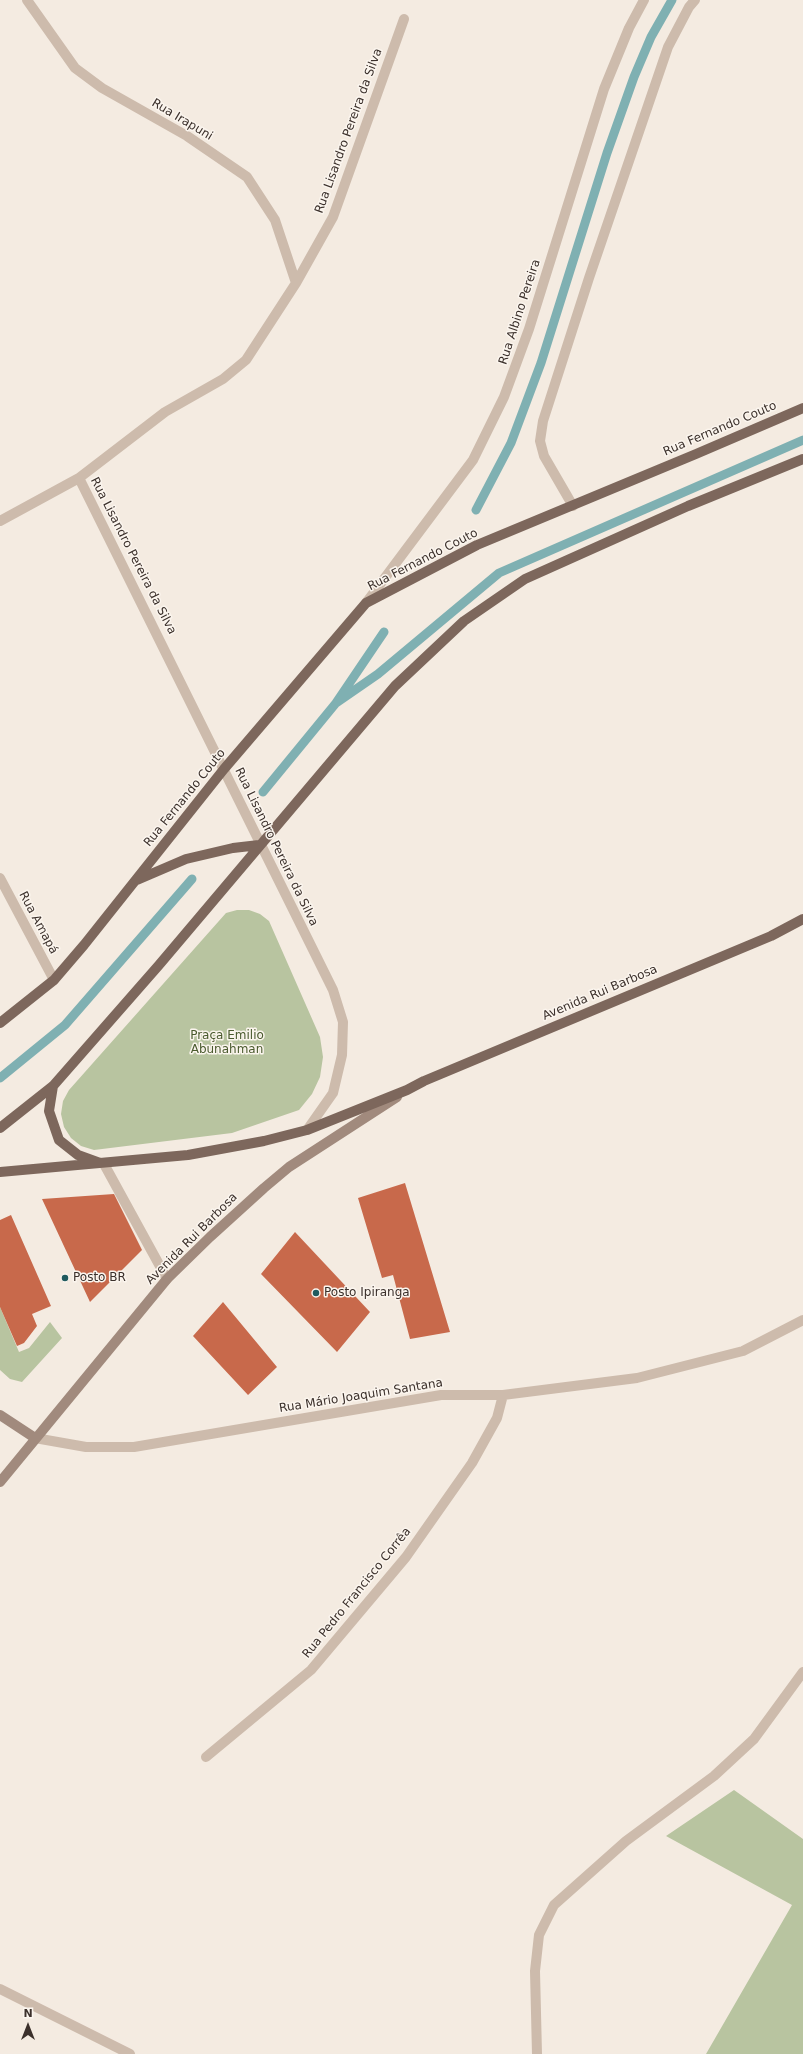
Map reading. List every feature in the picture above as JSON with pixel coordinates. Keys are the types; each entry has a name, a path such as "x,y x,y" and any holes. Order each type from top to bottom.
{"main road":[{"name":"Rua Fernando Couto","path":"0,1023 54,980 84,945 224,769 366,604 477,545 573,506 803,408"},
{"path":"0,1128 53,1086 160,965 259,845 395,686 464,621 525,579 688,506 803,459"},
{"path":"134,881 186,859 233,848 259,845"},
{"name":"Avenida Rui Barbosa","path":"0,1482 167,1279 210,1237 289,1167 407,1090 424,1081 771,936 803,919"},
{"path":"53,1086 49,1111 59,1140 78,1155 104,1164"},
{"name":"Avenida Rui Barbosa","path":"0,1172 104,1164 188,1155 264,1141 307,1130 407,1090"},
{"path":"0,1415 35,1438"}],"street":[{"name":"Rua Irapuni","path":"27,0 75,68 102,88 187,136 247,177 275,220 296,283"},
{"name":"Rua Albino Pereira","path":"366,604 473,460 504,397 529,329 604,90 629,28 644,0"},
{"path":"573,506 544,456 540,441 542,421 668,47 689,7 695,0"},
{"name":"Rua Lisandro Pereira da Silva","path":"307,1130 333,1093 342,1055 343,1022 333,990 259,845 224,769 79,478 165,412 222,379 246,360 296,283 333,217 404,19"},
{"path":"0,521 79,478"},
{"name":"Rua Amapá","path":"0,878 54,980"},
{"path":"104,1164 167,1279"},
{"name":"Rua Mário Joaquim Santana","path":"35,1438 86,1447 134,1447 433,1396 503,1395 637,1378 743,1351 803,1320"},
{"name":"Rua Pedro Francisco Corrêa","path":"206,1757 311,1670 406,1557 472,1464 497,1418 503,1395"},
{"path":"537,2054 535,1971 539,1935 554,1905 626,1841 714,1776 754,1739 803,1672"},
{"path":"0,1989 130,2054"}],"green space":[{"name":"Praça Emilio Abunahman","path":"237,910 249,910 260,914 269,921 320,1037 323,1057 320,1077 312,1094 299,1110 232,1133 94,1150 81,1146 71,1138 64,1127 61,1114 63,1101 69,1090 226,913"},
{"path":"0,1307 19,1352 29,1348 50,1322 62,1338 22,1382 10,1379 0,1370"},
{"path":"734,1790 803,1839 803,2054 706,2054 792,1905 666,1836"}],"building":[{"path":"405,1183 450,1332 410,1339 393,1275 382,1278 358,1198"},
{"path":"114,1194 142,1250 90,1302 42,1199"},
{"path":"11,1215 51,1306 32,1314 37,1326 24,1343 17,1346 0,1307 0,1220"},
{"name":"Posto Ipiranga","path":"295,1232 370,1312 337,1352 261,1274"},
{"path":"223,1302 277,1367 248,1395 193,1336"}],"waterway":[{"path":"476,510 511,443 541,363 607,153 634,77 651,37 672,0"},
{"path":"336,703 378,674 499,573 803,440"},
{"path":"263,792 336,703 384,632"},
{"path":"0,1078 65,1025 192,879"}],"place":[{"name":"Posto BR","path":"65,1278"},
{"name":"Posto Ipiranga","path":"316,1293"}]}
